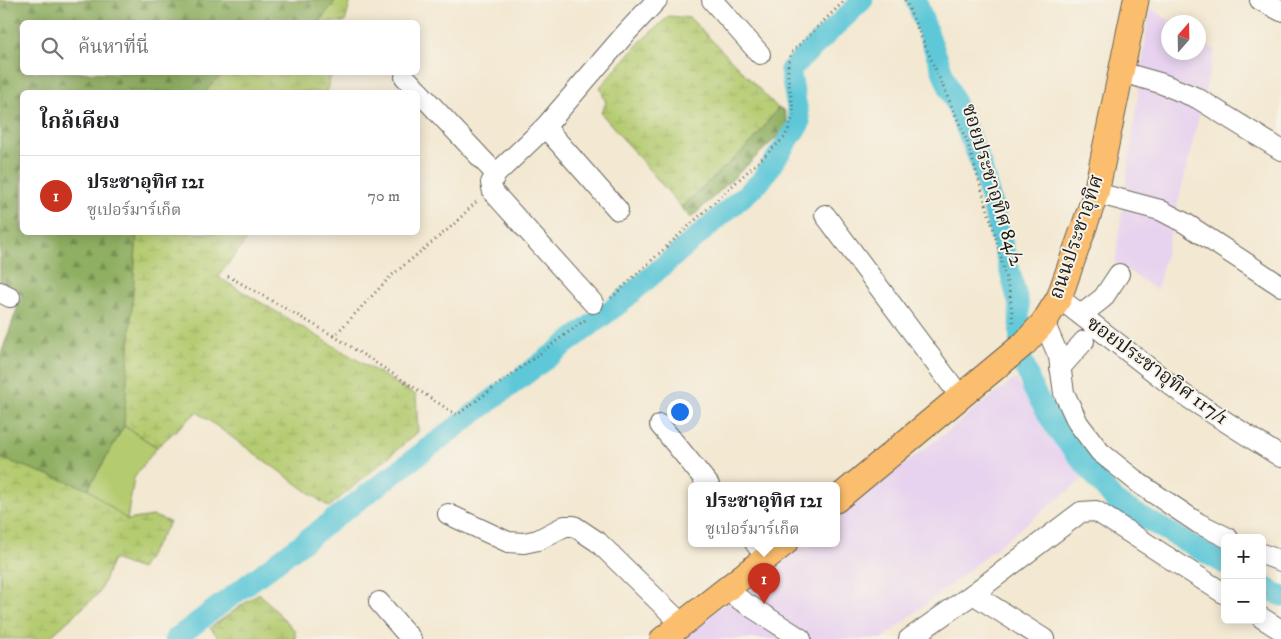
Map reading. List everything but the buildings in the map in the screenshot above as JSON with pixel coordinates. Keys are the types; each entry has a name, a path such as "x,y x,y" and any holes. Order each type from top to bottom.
{"main road":[{"name":"ถนนประชาอุทิศ","path":"840,497 1016,351 1044,322 1059,298 1096,193 1136,0"},
{"path":"672,631 725,590 769,548"}],"street":[{"path":"593,303 493,192 491,183 496,174 545,127 657,0"},
{"path":"712,0 760,54"},
{"path":"1260,0 1281,11"},
{"path":"1121,72 1197,98 1281,150"},
{"path":"405,77 417,90"},
{"path":"420,93 496,174"},
{"path":"545,127 618,210"},
{"path":"1096,193 1127,200 1169,214 1281,286"},
{"path":"824,215 960,396"},
{"path":"1081,315 1103,298 1119,274"},
{"name":"ซอยประชาอุทิศ 117/1","path":"1059,298 1184,395 1281,457"},
{"path":"1044,322 1059,357 1064,392 1078,423 1100,452 1140,484 1198,523 1221,534"},
{"path":"1060,368 1084,341"},
{"path":"660,425 707,482"},
{"path":"909,639 974,594 1081,512 1096,512 1221,591"},
{"path":"448,514 508,542 524,543 538,540 565,526 574,526 598,542 672,631"},
{"path":"1266,555 1281,561"},
{"path":"725,590 802,639"},
{"path":"974,594 1044,639"},
{"path":"379,602 411,639"},
{"path":"1266,621 1281,630"}],"path":[{"path":"792,53 845,0"},
{"name":"ซอยประชาอุทิศ 84/2","path":"905,0 967,141 1010,295 1016,351"},
{"path":"228,276 334,336"}],"shaded area":[{"path":"1150,8 1161,15 1161,60 1206,60 1206,44 1215,50 1157,290 1115,262"},
{"path":"1015,379 1083,479 882,639 679,639 798,547 840,547 840,515"}],"green space":[{"path":"0,0 336,0 321,20 20,20 20,75 225,75 218,78 207,90 20,90 20,235 137,235 124,426 88,489 0,458 0,357 22,295 0,281"},
{"path":"336,0 351,0 346,20 321,20"},
{"path":"669,16 690,18 778,108 753,141 681,207 601,113 606,103 600,87 641,41"},
{"path":"224,75 331,75 327,90 207,90 218,78"},
{"path":"778,108 784,110 789,128 691,218 681,208 753,141"},
{"path":"137,235 250,235 218,277 416,395 418,432 329,507 197,412 157,447 124,426"},
{"path":"124,426 157,447 134,478 127,520 88,489"},
{"path":"0,458 88,489 127,520 153,516 170,522 141,569 113,559 99,593 48,639 0,639"},
{"path":"259,593 295,631 295,639 220,639 210,628"}],"waterway":[{"path":"175,639 619,304 760,182 800,123 790,70 863,0"},
{"path":"916,0 946,81 981,164 1019,305 1020,353 1033,389 1057,430 1116,502 1221,562"},
{"path":"1266,587 1281,596"}],"place":[{"name":"ประชาอุทิศ 121","path":"764,604"}]}
